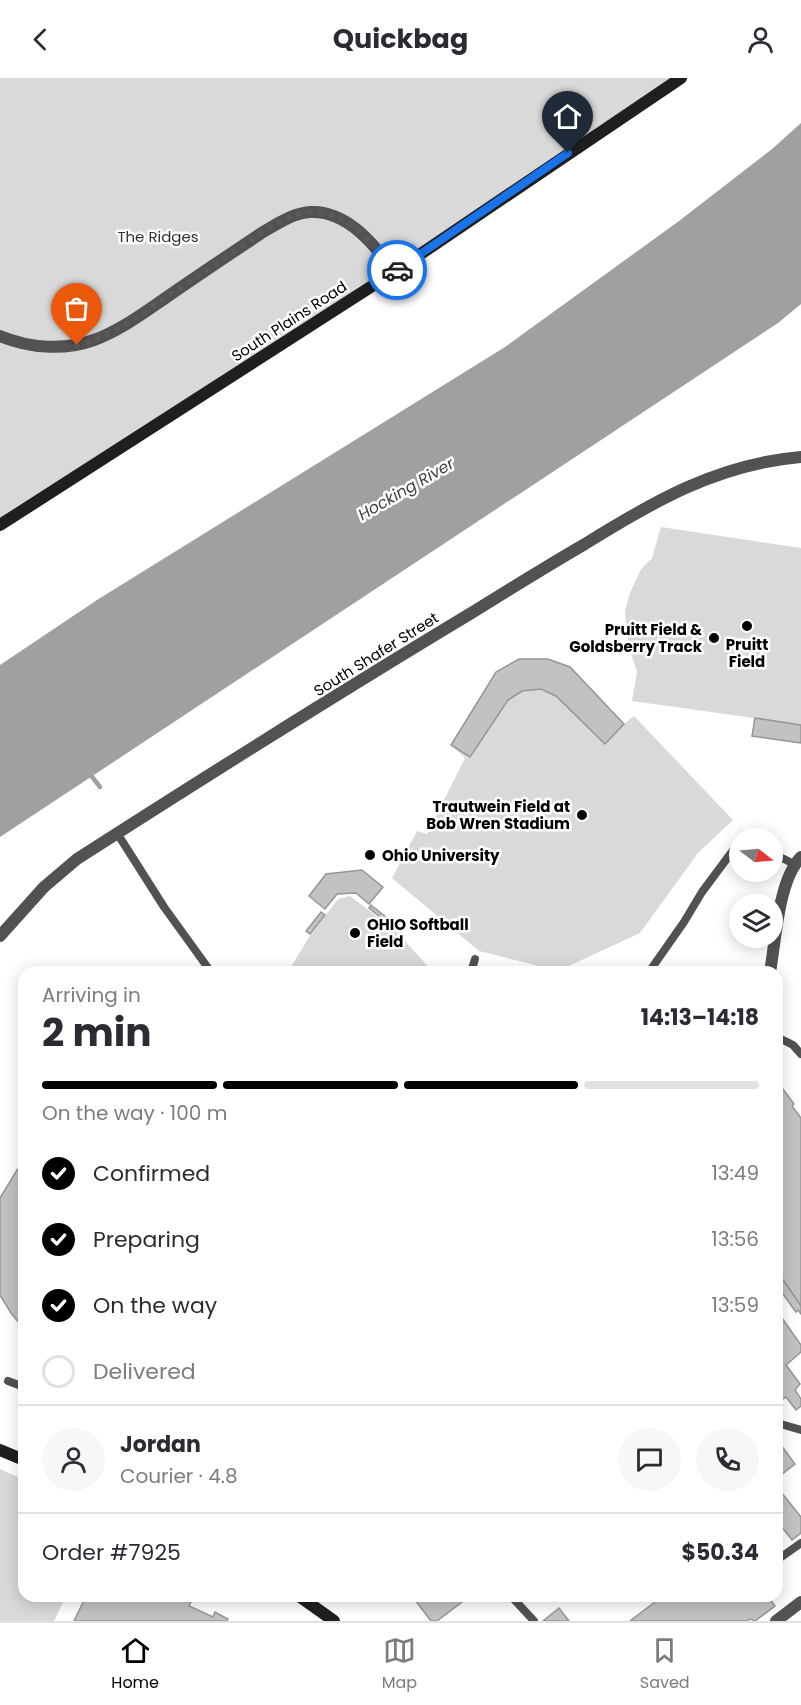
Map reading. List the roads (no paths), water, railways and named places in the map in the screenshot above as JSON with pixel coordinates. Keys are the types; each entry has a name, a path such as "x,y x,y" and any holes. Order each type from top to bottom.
{"main road":[{"name":"South Plains Road","path":"0,525 394,272 681,78"},
{"path":"0,1450 18,1458"},
{"path":"307,1602 331,1619"}],"street":[{"path":"0,336 39,346 59,347 93,341 144,312 272,227 295,215 309,212 333,216 350,224 373,244 394,272"},
{"name":"South Shafer Street","path":"0,936 44,887 77,860 117,833 652,503 722,473 801,457"},
{"path":"771,966 783,894 790,870 798,861"},
{"path":"776,1621 801,1602"}],"lane":[{"path":"117,833 164,907 207,966"},
{"path":"653,966 702,892 729,856"},
{"path":"783,857 798,861"},
{"path":"473,966 475,959"},
{"path":"783,1040 793,1045 801,1054"},
{"path":"9,1381 18,1385"},
{"path":"783,1425 801,1430"},
{"path":"783,1556 801,1543"},
{"path":"517,1602 534,1621"}],"water":[{"name":"Hocking River","path":"801,123 801,304 778,323 0,837 0,665 97,600 505,347 679,221 772,149"}],"waterway":[{"path":"89,773 100,787"}],"place":[{"name":"Pruitt Field","path":"747,626"},
{"name":"Pruitt Field & Goldsberry Track","path":"714,638"},
{"name":"Trautwein Field at Bob Wren Stadium","path":"582,815"},
{"name":"Ohio University","path":"370,855"},
{"name":"OHIO Softball Field","path":"355,933"}],"park label":[{"name":"The Ridges","path":"158,236"}]}
